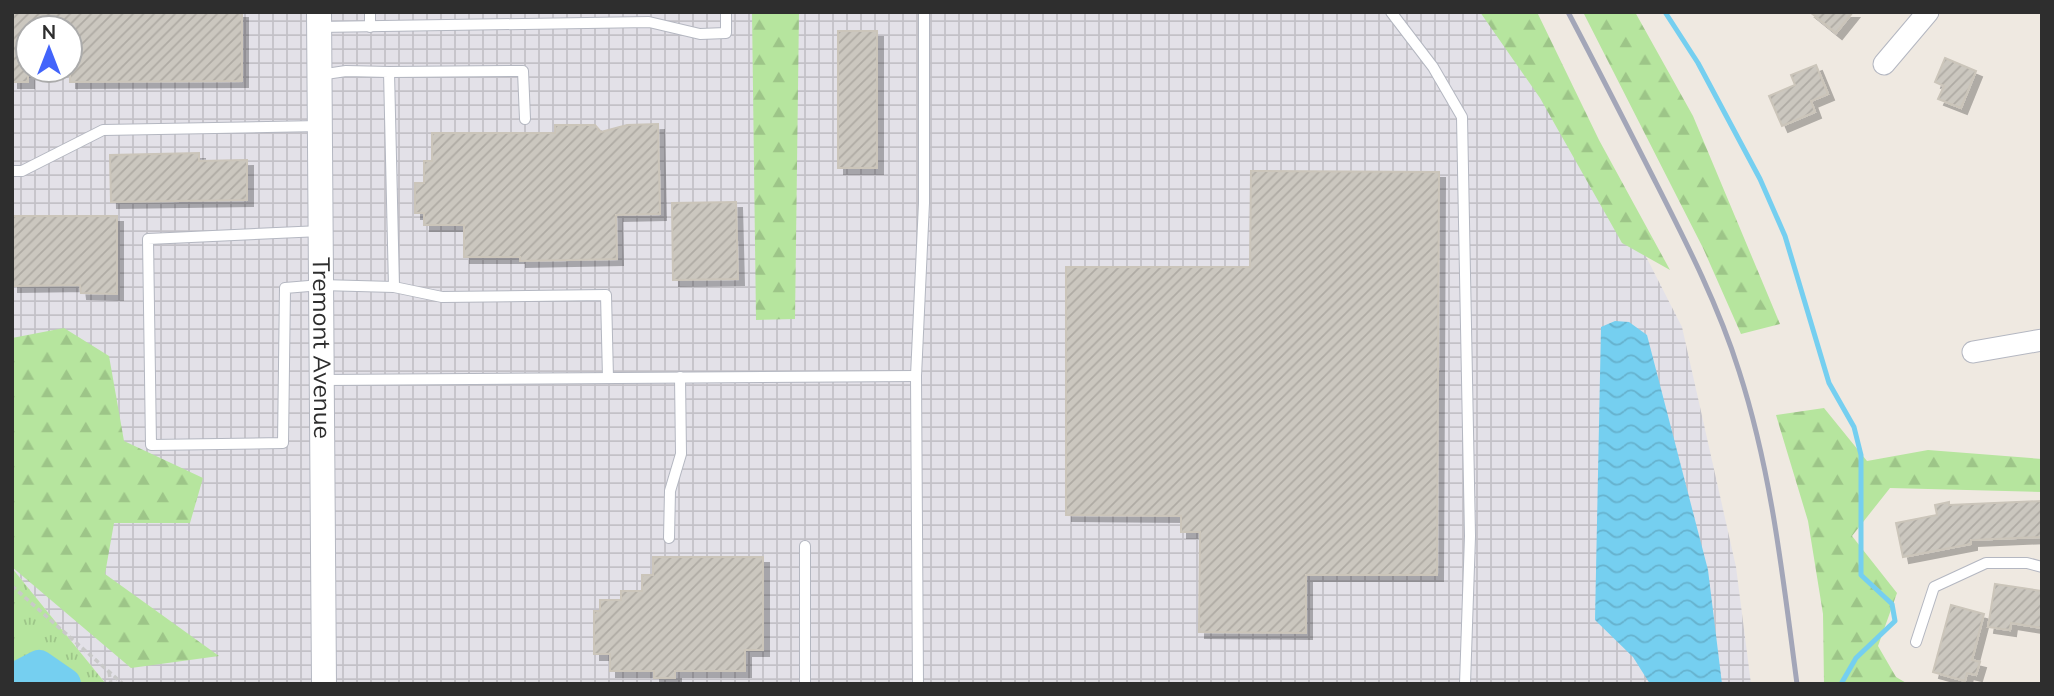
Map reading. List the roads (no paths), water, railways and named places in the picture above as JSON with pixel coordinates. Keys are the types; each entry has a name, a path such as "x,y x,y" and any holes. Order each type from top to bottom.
{"street":[{"path":"1884,64 1928,12"},
{"name":"Tremont Avenue","path":"319,20 324,684"},
{"path":"1973,352 2042,340"}],"lane":[{"path":"369,12 370,27"},
{"path":"319,20 370,27 649,22 699,34 726,33 726,12"},
{"path":"918,684 916,376 923,203 923,12"},
{"path":"1391,12 1433,67 1462,117 1470,536 1465,684"},
{"path":"320,75 346,71 523,71 525,119"},
{"path":"389,72 394,287"},
{"path":"12,171 22,172 103,130 320,126"},
{"path":"321,231 148,239 151,446 283,443 285,288 321,285 394,287 442,297 606,295 608,378"},
{"path":"322,380 916,376"},
{"path":"669,538 670,491 681,454 680,377"},
{"path":"805,546 805,684"},
{"path":"1916,642 1934,587 1986,563 2027,563 2042,567"}],"water":[{"path":"1615,321 1629,322 1647,335 1708,570 1722,684 1650,684 1633,657 1595,620 1601,327"}],"waterway":[{"path":"1665,12 1698,63 1760,179 1785,236 1829,383 1854,427 1861,455 1861,575 1892,604 1895,621 1856,658 1841,684"},
{"path":"12,680 39,666 65,684"}],"railway":[{"path":"1568,12 1689,248 1731,346 1750,409 1768,487 1797,684"}]}
